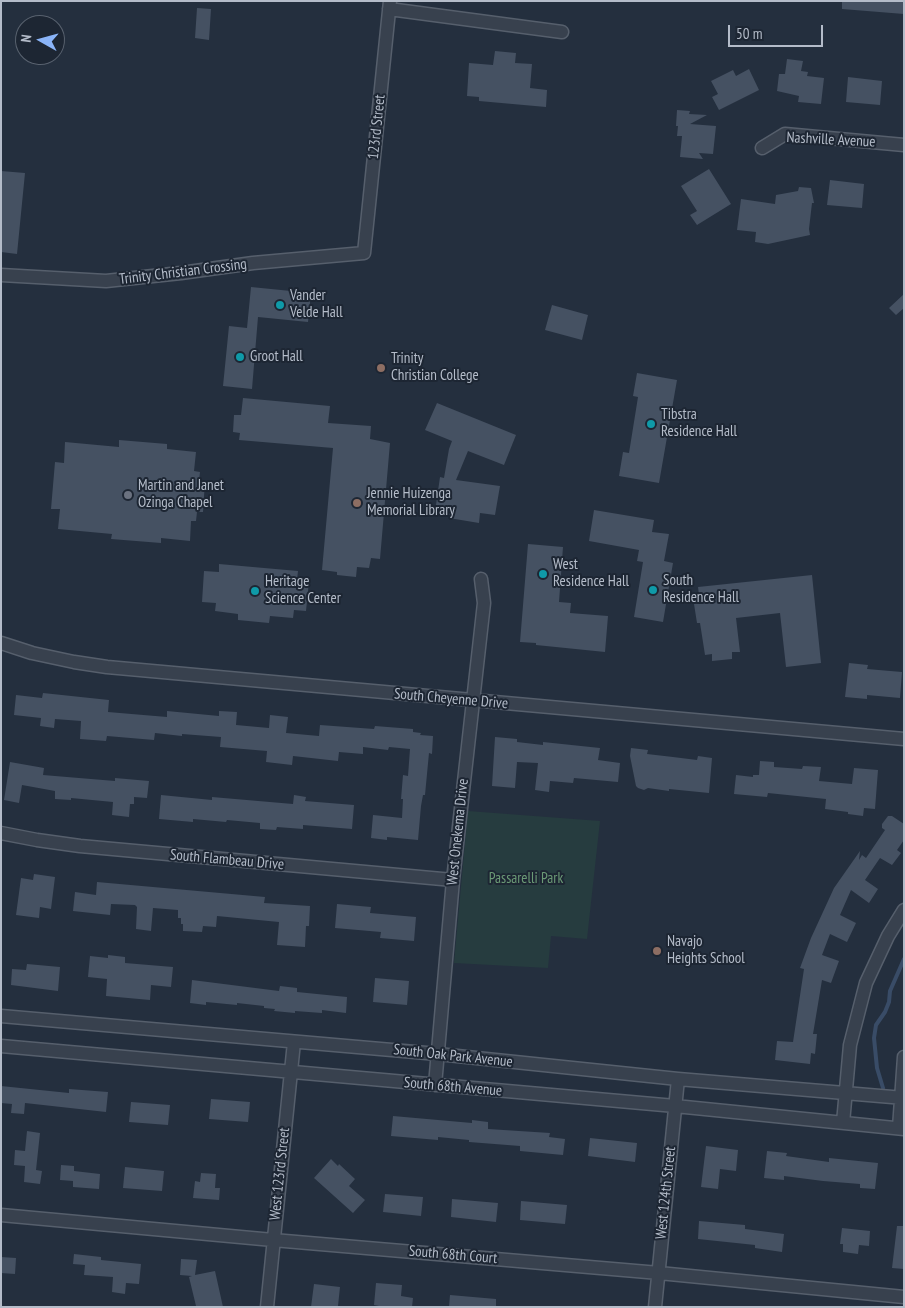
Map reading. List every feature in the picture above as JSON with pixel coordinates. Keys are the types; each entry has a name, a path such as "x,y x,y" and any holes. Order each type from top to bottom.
{"street":[{"path":"390,5 562,32"},
{"name":"123rd Street","path":"364,253 390,5"},
{"name":"Nashville Avenue","path":"762,148 785,134 904,144"},
{"name":"Trinity Christian Crossing","path":"1,275 106,281 181,274 253,262 364,253"},
{"name":"West Onekema Drive","path":"435,1085 453,880 484,603 481,579"},
{"name":"South Cheyenne Drive","path":"1,643 41,655 107,667 904,739"},
{"name":"South Flambeau Drive","path":"1,832 37,840 80,846 453,880"},
{"path":"843,1123 850,1045 866,983 888,936 904,910"},
{"name":"South Oak Park Avenue","path":"1,1016 438,1054 678,1079 902,1098"},
{"name":"West 123rd Street","path":"267,1307 294,1042"},
{"name":"South 68th Avenue","path":"1,1046 675,1106 902,1129"},
{"path":"902,1129 904,1057"},
{"name":"West 124th Street","path":"655,1307 678,1079"},
{"name":"South 68th Court","path":"1,1215 659,1273 904,1297"}],"green space":[{"name":"Passarelli Park","path":"468,811 600,821 587,939 551,936 548,968 454,963"}],"building":[{"path":"842,1 904,1 904,14 842,9"},
{"path":"197,8 211,9 209,40 195,38"},
{"path":"495,51 516,53 515,63 532,64 530,88 547,90 546,107 479,101 479,97 467,96 469,63 493,65"},
{"path":"787,59 803,61 801,71 808,72 807,76 824,78 821,104 798,102 799,96 777,91 779,74 785,74"},
{"path":"749,69 759,90 719,110 712,97 718,94 711,81 733,70 736,76"},
{"path":"848,77 882,81 880,105 846,102"},
{"path":"677,110 690,111 689,114 707,115 690,124 716,126 713,154 699,153 703,159 680,157 682,136 677,136"},
{"path":"709,169 731,204 697,225 690,215 697,211 681,186"},
{"path":"1,171 25,173 17,254 1,252"},
{"path":"830,180 864,184 862,208 827,205"},
{"path":"799,187 811,188 814,203 812,203 810,235 768,244 755,242 756,232 737,230 741,199 775,204 776,195 798,191"},
{"path":"251,287 311,293 308,322 258,317 252,389 223,386 229,326 247,328"},
{"path":"904,294 904,308 896,315 889,308"},
{"path":"552,305 588,315 582,340 545,330"},
{"name":"Tibstra Residence Hall","path":"637,373 677,380 659,483 619,476 623,452 629,453 638,397 633,396"},
{"name":"Jennie Huizenga Memorial Library","path":"243,398 330,406 328,423 371,426 370,439 390,443 380,559 371,558 369,568 357,567 356,577 337,575 337,572 322,570 333,448 239,440 240,433 233,432 234,415 241,415"},
{"path":"437,403 516,435 504,465 468,451 456,480 500,486 495,515 480,513 479,523 449,518 450,507 436,505 440,477 444,478 452,441 425,430"},
{"name":"Martin and Janet Ozinga Chapel","path":"119,440 167,444 167,449 196,452 194,471 200,472 199,481 205,481 203,512 197,512 196,521 191,521 190,541 161,538 161,543 111,539 112,534 58,529 60,509 51,509 55,462 64,463 65,442 119,447"},
{"name":"South Residence Hall","path":"594,510 654,520 652,532 669,534 664,561 673,563 663,622 634,617 643,562 637,561 639,550 589,541"},
{"name":"West Residence Hall","path":"528,544 563,547 559,602 571,603 570,613 608,616 605,652 520,642"},
{"name":"Heritage Science Center","path":"219,564 298,571 297,580 309,581 306,611 294,610 293,618 270,616 269,623 238,620 238,614 215,611 216,603 202,602 204,571 219,572"},
{"path":"812,575 821,663 786,667 780,613 736,618 740,652 732,652 732,659 712,661 712,654 705,655 700,623 697,623 694,604 700,603 698,587"},
{"path":"849,663 868,665 867,669 902,672 900,698 867,695 867,699 845,697"},
{"path":"43,693 109,700 108,712 167,717 167,711 219,716 219,711 237,712 236,725 269,728 270,715 288,717 286,733 319,736 320,725 374,729 375,726 413,729 413,732 421,733 420,735 433,736 432,754 429,753 425,795 423,795 421,806 418,840 387,837 387,840 371,838 373,815 402,818 403,775 408,776 410,749 389,747 388,750 363,747 363,754 339,752 338,761 293,756 292,765 266,762 267,751 220,747 221,737 155,733 154,740 107,736 106,741 80,739 81,721 55,719 54,728 40,726 41,718 14,715 16,695 42,698"},
{"path":"495,737 517,739 517,742 543,745 543,742 600,748 598,760 620,763 618,782 574,778 573,783 550,781 549,792 535,790 538,763 517,762 515,788 492,786"},
{"path":"631,748 648,750 647,754 697,760 698,756 712,758 709,793 648,788 644,790 638,788 630,756"},
{"path":"760,761 774,762 774,767 802,769 803,766 821,767 819,781 852,784 854,768 878,770 875,809 864,808 863,816 825,809 826,799 768,793 767,797 734,794 736,775 753,777 753,775 759,775"},
{"path":"10,762 44,768 43,775 115,781 115,778 149,781 147,798 134,797 134,804 130,804 129,817 112,815 113,802 71,798 71,800 55,799 55,791 22,785 19,803 4,800"},
{"path":"161,795 212,800 212,797 293,804 294,795 306,797 305,801 354,805 352,829 303,825 303,829 277,827 276,830 260,829 260,823 227,820 226,822 193,819 193,822 159,819"},
{"path":"888,816 892,816 904,824 904,840 897,850 901,853 892,865 880,858 865,880 878,889 869,903 851,890 840,915 856,923 847,942 830,934 822,955 839,961 831,983 822,980 813,1034 817,1034 815,1054 811,1053 810,1064 775,1060 777,1041 793,1042 804,969 800,968 811,938 834,888 860,851 859,860 862,855 866,858 885,830 882,828 882,824"},
{"path":"34,874 55,877 51,909 40,907 39,918 16,915 21,878 33,880"},
{"path":"97,882 265,897 264,903 310,906 309,926 306,926 305,947 277,945 279,922 217,916 216,927 203,926 202,932 183,931 181,918 178,918 178,910 153,908 151,931 136,929 137,907 135,905 111,904 110,915 73,911 75,892 96,895"},
{"path":"337,904 371,907 370,913 416,917 414,941 380,938 381,932 335,928"},
{"path":"108,955 125,957 125,963 173,967 171,987 151,985 150,1000 106,996 107,979 88,977 90,956 108,958"},
{"path":"27,964 60,967 58,991 11,985 12,969 26,970"},
{"path":"375,978 409,981 407,1005 373,1002"},
{"path":"192,980 279,991 280,986 297,988 297,992 347,997 346,1013 322,1010 322,1013 295,1011 295,1013 274,1011 275,1009 264,1008 264,1006 237,1003 237,1005 206,1002 206,1005 190,1003"},
{"path":"1,1086 69,1093 69,1089 108,1092 106,1112 25,1103 24,1114 11,1113 12,1104 1,1103"},
{"path":"211,1099 250,1102 248,1122 209,1119"},
{"path":"131,1102 170,1105 168,1125 129,1122"},
{"path":"393,1116 472,1123 472,1120 488,1122 488,1129 550,1133 549,1137 565,1139 563,1155 520,1151 520,1146 469,1142 469,1140 438,1137 438,1140 391,1136"},
{"path":"27,1131 40,1133 36,1170 42,1171 40,1184 24,1182 25,1166 14,1165 15,1150 25,1151"},
{"path":"590,1138 637,1143 635,1162 588,1156"},
{"path":"706,1146 738,1150 736,1171 720,1169 718,1189 701,1187"},
{"path":"767,1151 787,1153 786,1156 829,1162 829,1158 878,1163 875,1189 860,1188 860,1184 784,1176 784,1180 764,1178"},
{"path":"331,1159 355,1179 349,1186 365,1200 353,1213 314,1178"},
{"path":"61,1165 74,1166 74,1171 100,1174 99,1189 73,1187 73,1181 60,1180"},
{"path":"125,1167 164,1171 162,1191 123,1188"},
{"path":"201,1173 216,1174 215,1188 220,1188 219,1200 193,1198 195,1181 200,1182"},
{"path":"385,1194 423,1197 421,1216 383,1212"},
{"path":"452,1199 498,1203 496,1222 451,1217"},
{"path":"521,1201 567,1205 565,1224 520,1220"},
{"path":"699,1221 745,1225 745,1229 784,1234 782,1252 755,1248 755,1245 698,1239"},
{"path":"897,1226 904,1226 904,1269 892,1268"},
{"path":"842,1228 870,1231 869,1246 859,1245 858,1254 843,1252 843,1244 840,1244"},
{"path":"74,1254 101,1257 101,1260 141,1264 139,1284 126,1283 125,1294 112,1292 113,1277 84,1275 85,1265 73,1264"},
{"path":"1,1257 16,1258 15,1274 1,1273"},
{"path":"181,1259 197,1260 195,1275 215,1271 223,1307 196,1306 189,1277 192,1276 180,1275"},
{"path":"376,1283 402,1285 401,1296 413,1298 412,1307 374,1305"},
{"path":"314,1284 340,1287 338,1306 311,1307"},
{"path":"450,1295 496,1299 496,1307 449,1307"}],"waterway":[{"path":"883,1088 877,1068 874,1038 876,1025 885,1012 889,1002 890,991 904,959"}],"place":[{"name":"Vander Velde Hall","path":"280,305"},
{"name":"Groot Hall","path":"240,357"},
{"name":"Trinity Christian College","path":"381,368"},
{"name":"Tibstra Residence Hall","path":"651,424"},
{"name":"Martin and Janet Ozinga Chapel","path":"128,495"},
{"name":"Jennie Huizenga Memorial Library","path":"357,503"},
{"name":"West Residence Hall","path":"543,574"},
{"name":"South Residence Hall","path":"653,590"},
{"name":"Heritage Science Center","path":"255,591"},
{"name":"Navajo Heights School","path":"657,951"}]}
